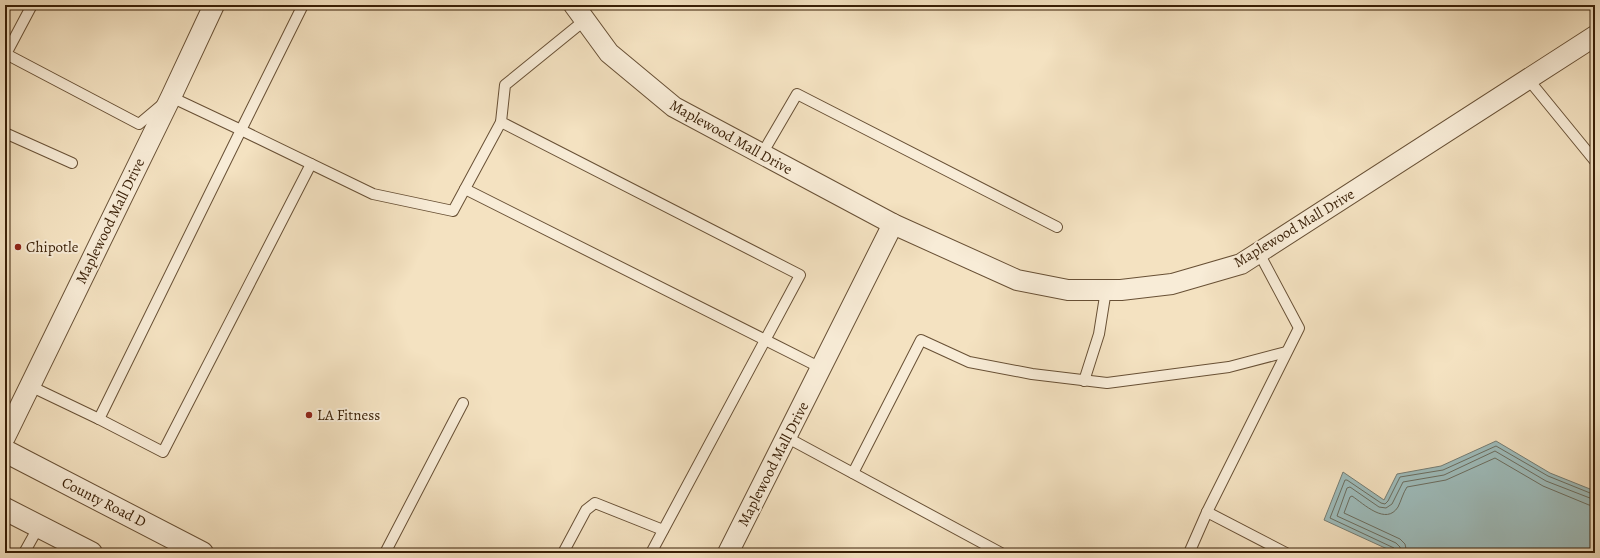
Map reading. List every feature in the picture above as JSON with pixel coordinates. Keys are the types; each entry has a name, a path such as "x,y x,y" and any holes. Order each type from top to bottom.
{"street":[{"name":"Maplewood Mall Drive","path":"5,437 171,97 214,5"},
{"name":"Maplewood Mall Drive","path":"580,12 610,53 674,107 893,224 1017,280 1068,290 1121,290 1172,284 1241,264 1595,36"},
{"name":"Maplewood Mall Drive","path":"728,553 893,224"},
{"name":"County Road D","path":"5,451 202,553"},
{"path":"5,509 92,553"}],"lane":[{"path":"32,5 5,55 139,124 171,97 373,194 453,211 501,122 505,85 580,12"},
{"path":"99,420 303,5"},
{"path":"1528,79 1595,161"},
{"path":"762,154 797,94 1057,227"},
{"path":"501,122 800,275 651,553"},
{"path":"5,133 72,163"},
{"path":"30,386 163,452 311,164"},
{"path":"465,189 821,368"},
{"path":"1189,553 1207,512 1299,328 1259,253"},
{"path":"1084,381 1099,334 1106,290"},
{"path":"853,473 921,340 969,362 1032,374 1107,383 1229,367 1286,352"},
{"path":"385,553 463,403"},
{"path":"786,437 1001,553"},
{"path":"563,553 586,510 595,503 664,530"},
{"path":"1207,512 1279,551"},
{"path":"24,553 39,526"}],"water":[{"path":"1496,441 1550,473 1595,491 1595,553 1396,553 1324,520 1343,472 1384,500 1397,474 1441,466"}],"place":[{"name":"Chipotle","path":"18,247"},
{"name":"LA Fitness","path":"309,415"}]}
